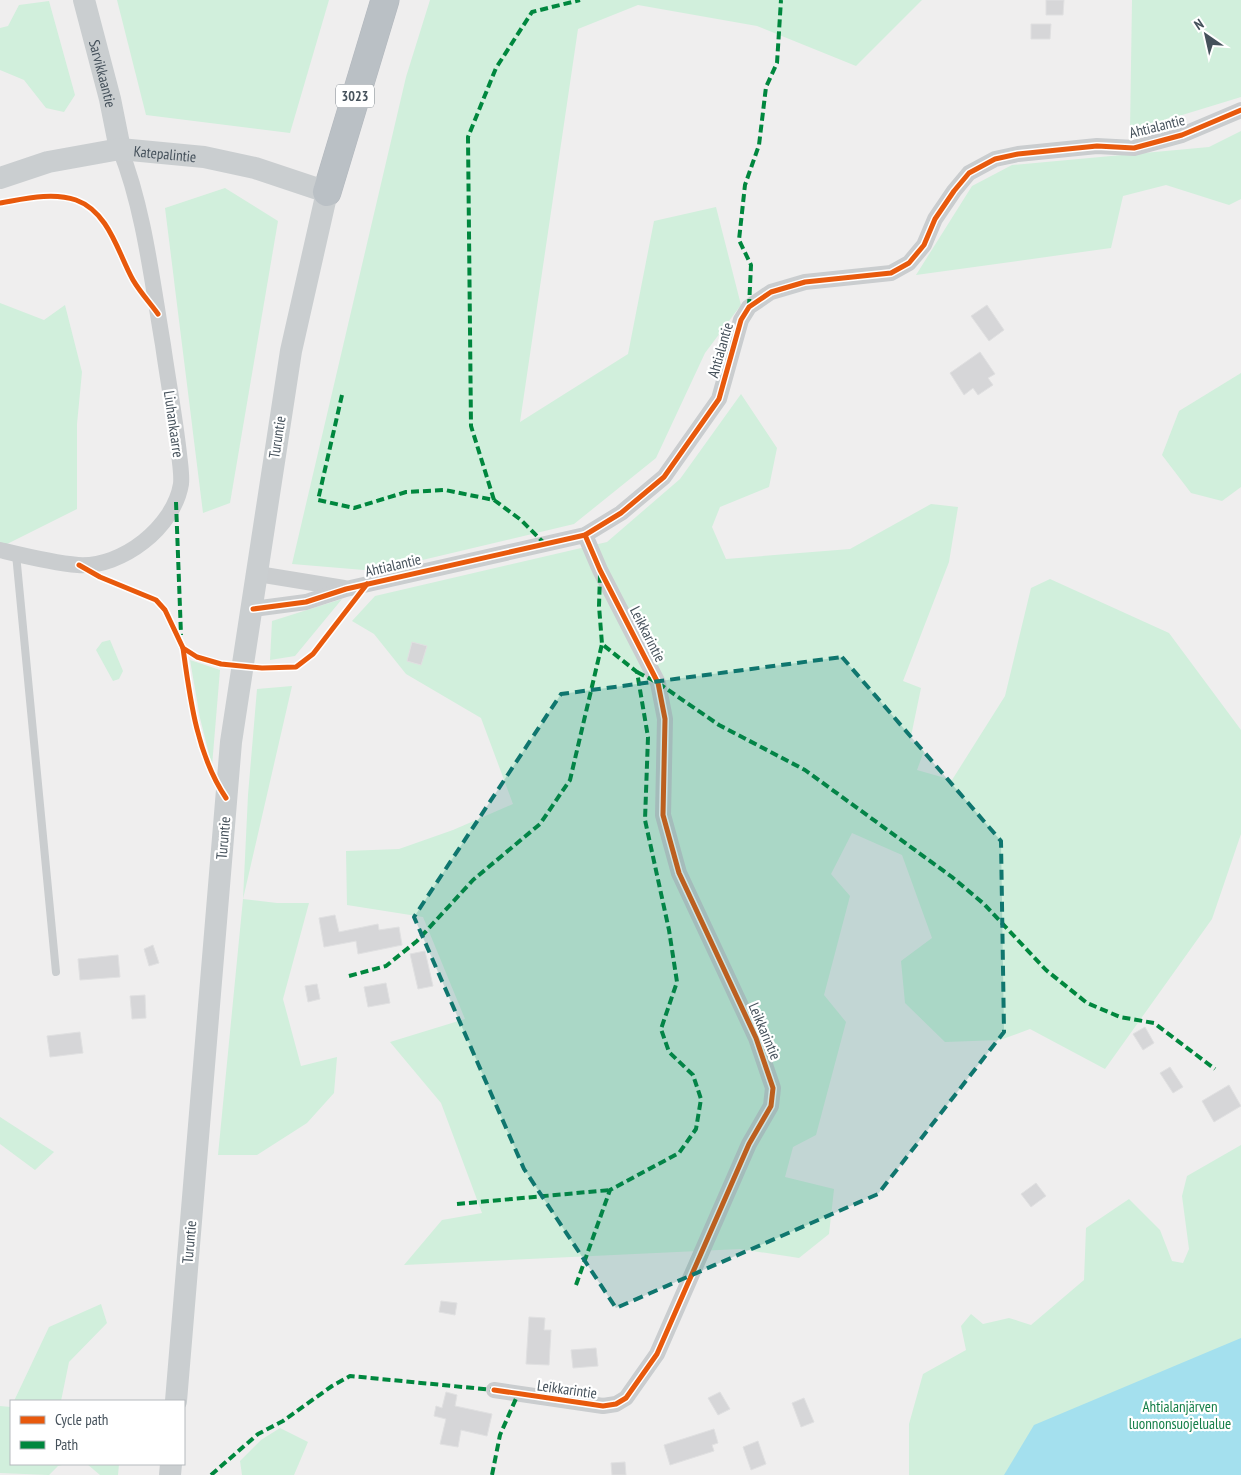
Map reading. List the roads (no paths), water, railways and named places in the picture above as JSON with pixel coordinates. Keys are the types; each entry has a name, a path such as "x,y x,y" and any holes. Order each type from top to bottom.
{"highway":[{"name":"3023","path":"327,192 385,0"}],"main road":[{"name":"Sarvikkaantie","path":"84,0 110,99 120,149"},
{"name":"Katepalintie","path":"0,178 48,162 120,149 204,157 255,168 327,192"},
{"name":"Turuntie","path":"176,1400 231,742 253,609 291,351 327,192"}],"street":[{"name":"Ahtialantie","path":"253,609 306,602 346,589 585,535 621,513 664,477 719,399 741,320 749,307 771,292 805,282 891,273 910,263 924,244 935,219 964,179 969,173 995,159 1018,154 1097,146 1134,148 1182,135 1241,110"},
{"name":"Liuhankaarre","path":"0,550 79,565 102,562 133,549 157,529 176,502 181,483 177,437 156,304 132,180 120,149"},
{"name":"Leikkarintie","path":"494,1390 603,1406 616,1404 626,1398 657,1354 749,1144 771,1106 773,1088 756,1038 679,873 663,815 665,719 658,682 600,570 585,535"},
{"name":"Ahtialantie","path":"258,574 346,589"}],"lane":[{"path":"16,554 56,972"}],"water":[{"name":"Ahtialanjärven luonnonsuojelualue","path":"1241,1338 1241,1475 1004,1475 1034,1425"}]}
